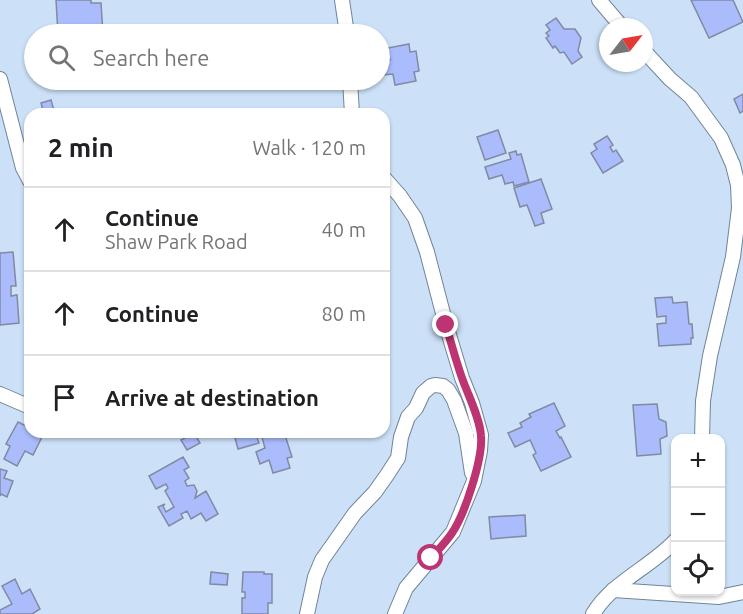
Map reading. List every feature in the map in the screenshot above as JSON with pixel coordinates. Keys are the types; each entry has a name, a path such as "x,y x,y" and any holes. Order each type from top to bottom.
{"street":[{"path":"342,0 346,24"},
{"path":"599,0 614,18"},
{"path":"653,61 691,97 722,138 738,185 739,208 733,257 710,356 703,401 702,434"},
{"path":"0,79 24,170"},
{"path":"351,90 352,108"},
{"path":"390,185 415,218 481,435 474,481 453,532 406,588 395,614"},
{"path":"307,614 315,577 322,560 355,513 375,492 393,466 398,458 401,436 408,417 416,408 423,393 431,386 443,386 454,400 466,433 474,481"},
{"path":"0,394 24,404"},
{"path":"593,614 602,600 613,590 667,550 673,542"},
{"path":"613,590 719,597 743,592"}],"building":[{"path":"56,0 91,0 91,3 101,3 102,24 57,24"},
{"path":"691,0 733,0 743,22 709,38"},
{"path":"556,18 564,29 575,29 581,38 578,51 582,57 572,64 564,52 560,53 555,46 553,48 546,38 549,36 546,33 550,30 546,25"},
{"path":"409,44 410,52 416,51 419,71 414,72 416,81 395,85 393,74 390,74 390,48"},
{"path":"743,94 743,111 740,113 734,99"},
{"path":"51,100 53,108 42,108 41,103"},
{"path":"498,130 506,153 485,160 477,137"},
{"path":"607,136 613,145 610,147 613,152 616,150 623,161 603,173 591,153 597,149 594,144"},
{"path":"516,151 517,155 521,154 529,182 514,186 513,182 505,184 502,175 489,179 485,167 511,159 509,153"},
{"path":"541,179 552,209 541,213 544,223 535,226 527,205 520,207 514,188"},
{"path":"13,252 16,286 11,286 11,296 17,295 19,323 0,325 0,253"},
{"path":"672,297 673,303 687,302 693,338 691,338 691,344 659,346 657,324 666,323 666,316 657,317 655,298"},
{"path":"554,403 565,426 556,431 571,457 541,471 533,455 536,453 530,440 515,447 508,433 522,427 520,423 531,417 529,414"},
{"path":"657,404 659,419 666,422 667,436 660,439 661,454 637,456 633,405"},
{"path":"18,422 24,425 24,438 42,438 33,455 25,451 17,466 4,459 10,446 6,444"},
{"path":"197,438 200,443 187,450 181,440"},
{"path":"235,438 257,438 259,443 238,449"},
{"path":"262,438 286,438 292,457 287,458 290,468 273,473 269,460 260,464 256,452 265,448"},
{"path":"183,457 189,467 184,470 189,478 185,481 187,486 194,485 197,491 195,498 206,491 218,514 206,521 201,513 191,519 187,511 181,514 183,518 169,526 158,507 165,504 163,506 166,512 174,507 165,491 168,488 166,484 156,489 149,476"},
{"path":"0,469 7,471 4,478 13,481 7,497 1,494 0,496"},
{"path":"525,515 526,536 491,539 489,517"},
{"path":"211,572 228,574 227,585 210,584"},
{"path":"243,572 272,574 272,603 268,603 268,614 242,614 242,598 245,598 245,592 242,592"},
{"path":"15,579 22,594 30,589 40,609 32,614 0,614 0,610 12,604 2,586"}],"route":[{"path":"431,558 453,532 474,481 480,451 481,435 446,325"}]}
